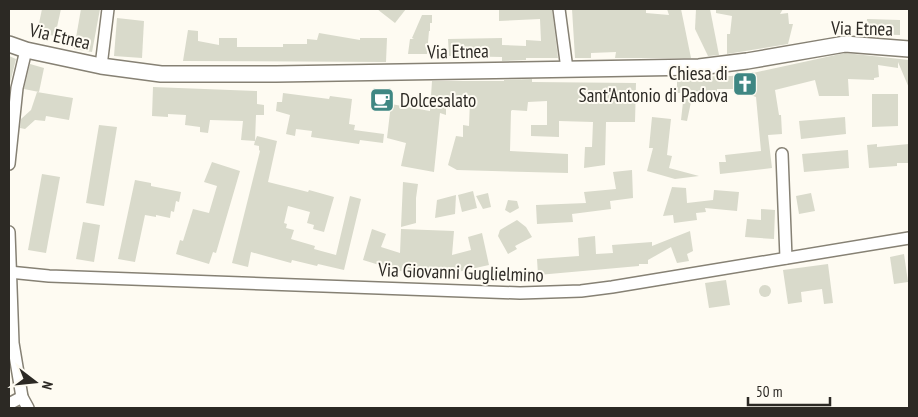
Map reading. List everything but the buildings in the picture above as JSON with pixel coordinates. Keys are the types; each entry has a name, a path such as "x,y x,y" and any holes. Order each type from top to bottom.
{"main road":[{"name":"Via Etnea","path":"9,44 26,50 101,66 161,74 699,67 747,61 845,44 909,49"}],"street":[{"path":"101,66 108,9"},
{"path":"559,9 567,70"},
{"path":"9,164 17,88 26,50"},
{"path":"782,154 786,258"},
{"path":"9,232 13,342 22,397 28,408"},
{"name":"Via Giovanni Guglielmino","path":"10,272 49,276 550,293 612,287 909,238"},
{"path":"9,404 22,397"}],"place":[{"name":"Chiesa di Sant'Antonio di Padova","path":"745,84"},
{"name":"Dolcesalato","path":"382,100"}]}
